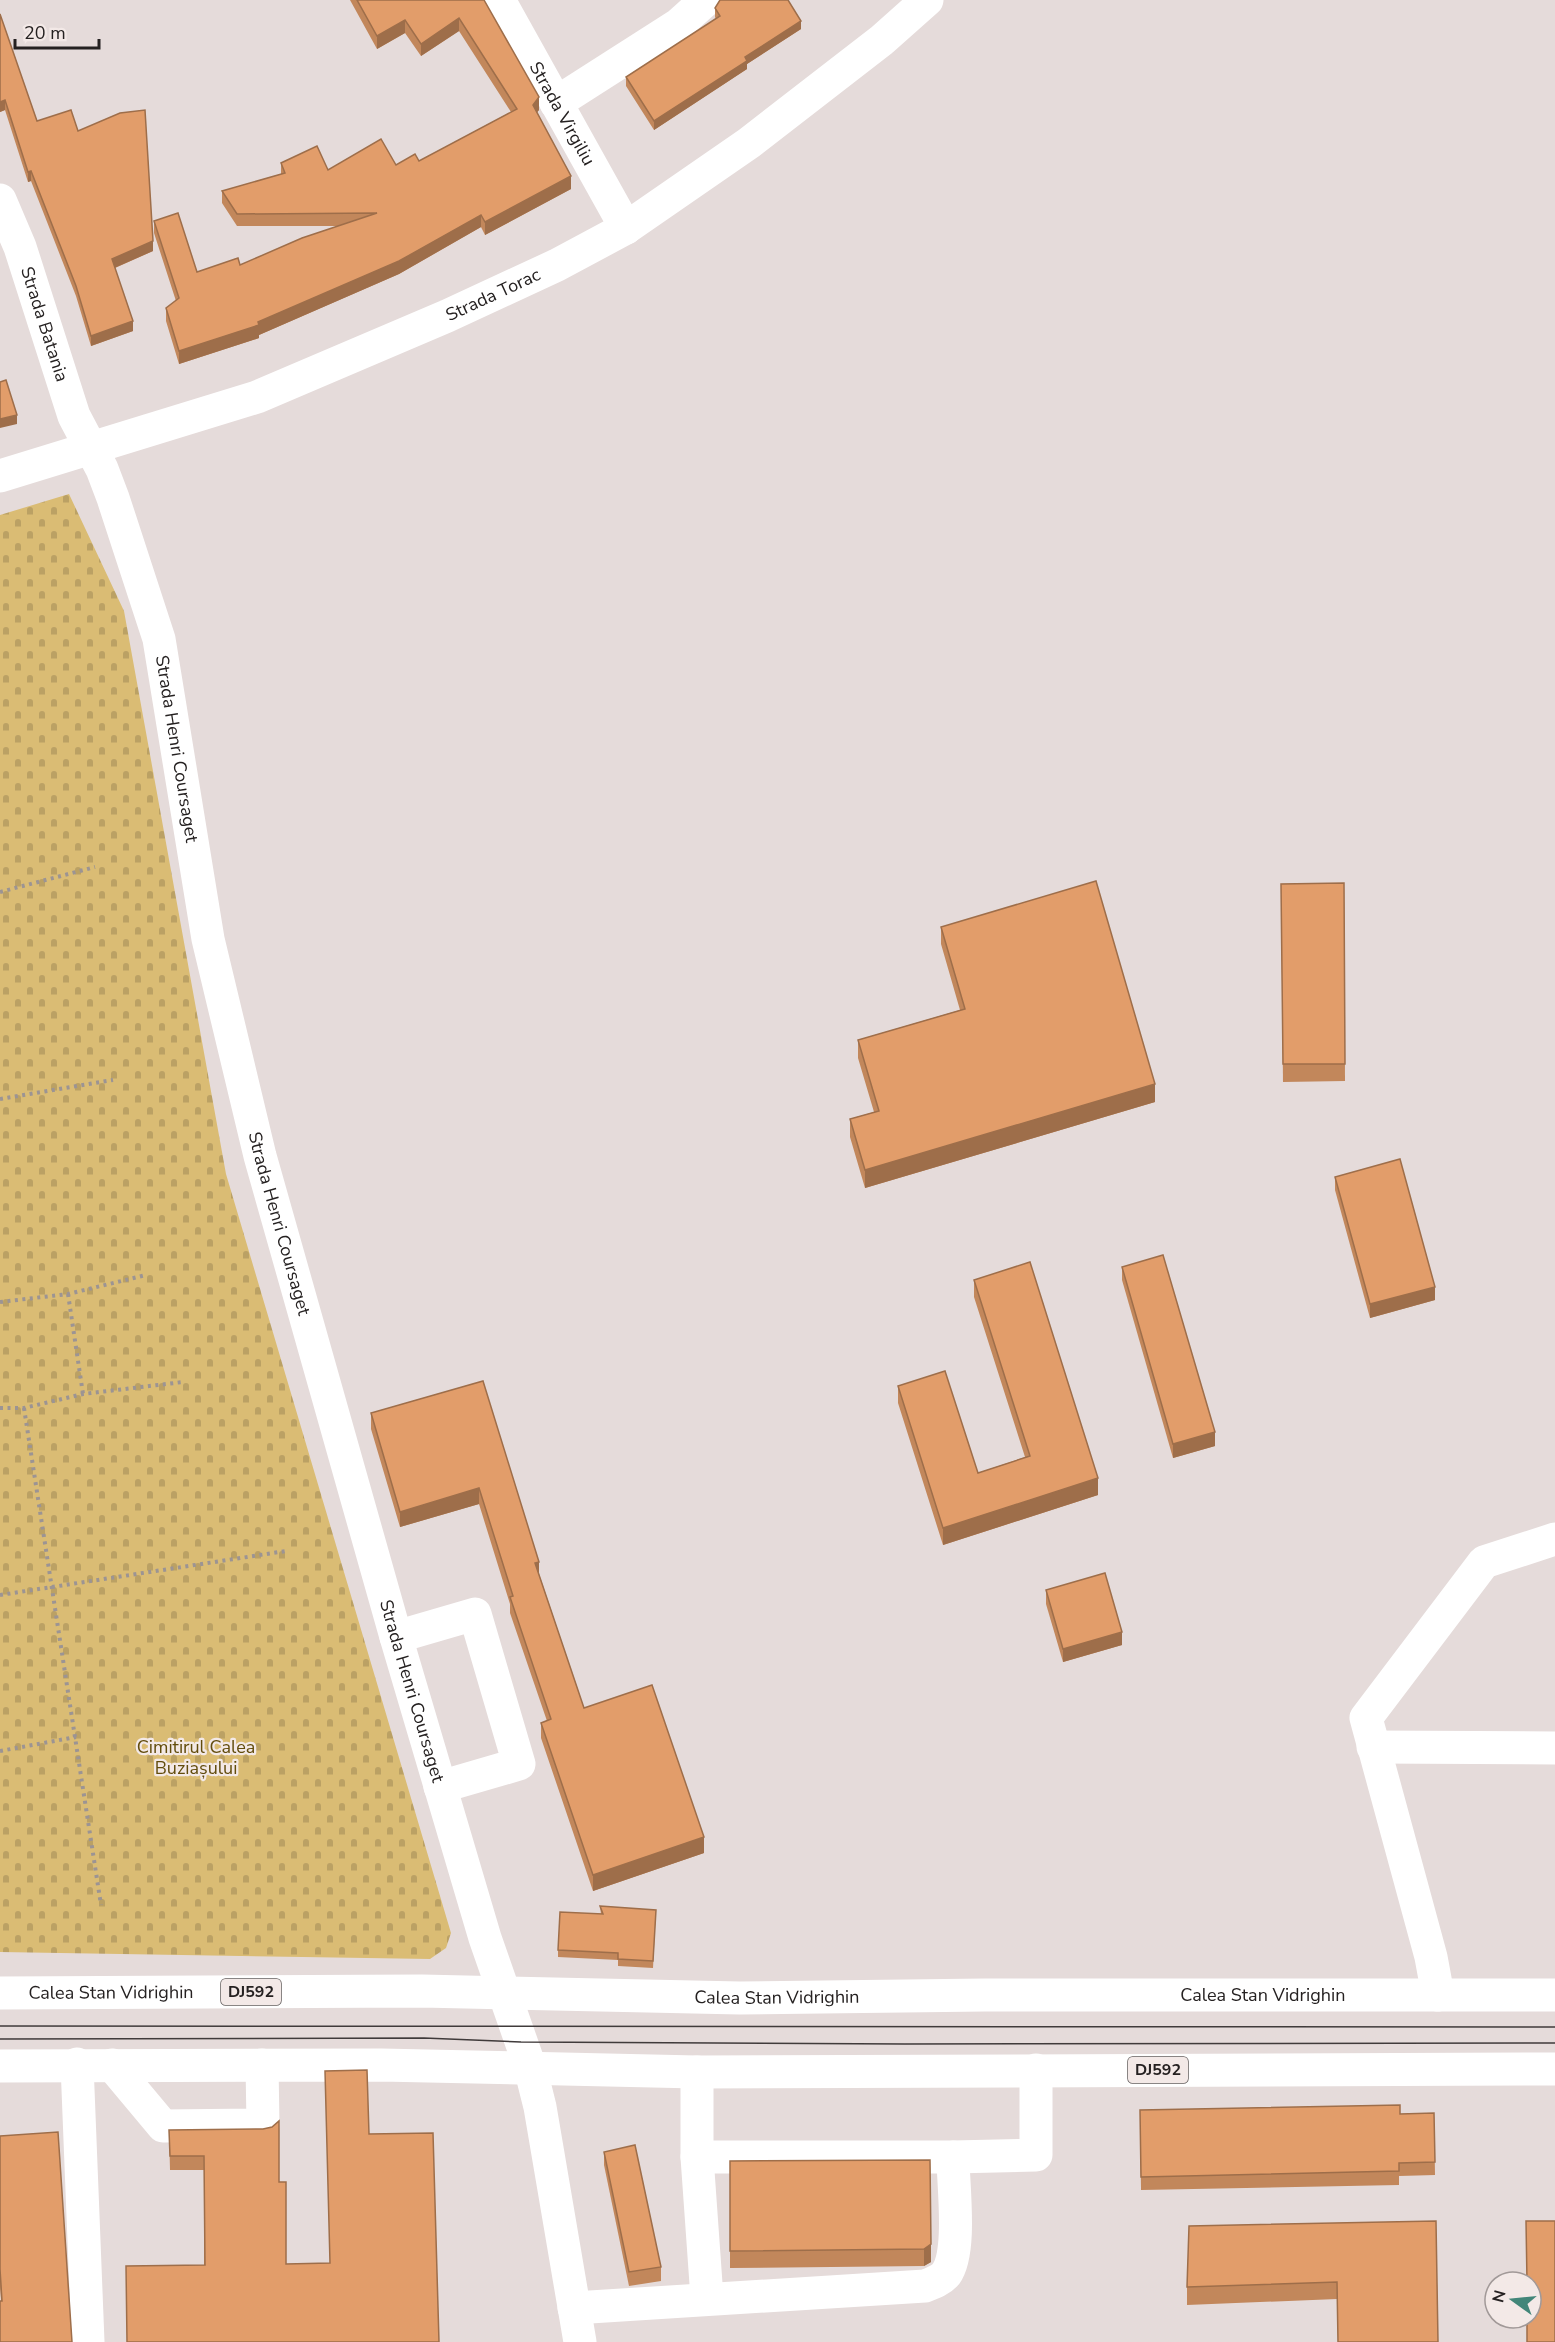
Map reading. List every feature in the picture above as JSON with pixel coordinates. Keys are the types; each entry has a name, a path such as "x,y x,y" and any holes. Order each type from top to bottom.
{"street":[{"name":"Strada Virgiliu","path":"499,0 626,228"},
{"path":"556,103 678,25 706,0"},
{"name":"Strada Torac","path":"0,476 257,397 447,316 557,265 626,228 749,143 882,40 927,0"},
{"name":"Strada Batania","path":"0,200 20,247 74,416 90,449"},
{"name":"Strada Henri Coursaget","path":"90,449 113,498 159,639 208,939 260,1156 440,1788 502,1993 530,2067 580,2342"},
{"path":"1438,1995 1431,1957 1366,1718 1484,1562 1555,1539"},
{"path":"396,1637 475,1614 519,1764 440,1788"},
{"path":"1373,1747 1555,1748"},
{"name":"Calea Stan Vidrighin","path":"0,1993 422,1990 740,1998 1555,1995"},
{"path":"77,2064 88,2342"},
{"name":"DJ592","path":"0,2066 77,2064 530,2067 697,2072 1555,2069"},
{"path":"112,2065 163,2126 262,2125 262,2065"},
{"path":"697,2157 1036,2155 1036,2070"},
{"path":"697,2072 697,2157 707,2298"},
{"path":"574,2308 926,2286 938,2281 946,2274 953,2256 953,2157"}],"path":[{"path":"0,892 95,867"},
{"path":"0,1099 113,1080"},
{"path":"0,1302 68,1294 146,1275"},
{"path":"68,1294 83,1394"},
{"path":"0,1408 24,1408 83,1394 183,1382"},
{"path":"24,1408 101,1905"},
{"path":"0,1595 286,1551"},
{"path":"0,1751 76,1737"}],"green space":[{"name":"Cimitirul Calea Buziașului","path":"69,494 124,611 226,1174 451,1933 446,1948 430,1959 0,1952 0,515"}],"building":[{"path":"357,0 484,0 539,97 533,105 571,176 485,222 481,215 399,261 258,322 259,325 179,351 166,308 179,298 154,221 178,213 197,272 238,258 240,265 302,238 377,213 237,214 222,191 285,173 281,163 317,146 328,170 381,139 396,165 415,154 419,161 517,109 459,18 421,44 405,20 377,36"},
{"path":"720,0 788,0 801,21 745,57 747,61 654,121 626,77 720,16 715,8"},
{"path":"0,14 37,121 71,110 78,131 120,113 145,110 153,241 112,259 133,321 91,336 76,286 31,171 28,172 5,100 0,102"},
{"path":"6,380 17,415 0,419 0,382"},
{"path":"1096,881 1155,1084 865,1170 850,1119 879,1111 858,1040 965,1009 941,927"},
{"path":"1344,883 1345,1064 1283,1064 1281,884"},
{"path":"1400,1159 1435,1287 1370,1304 1335,1177"},
{"path":"1163,1255 1215,1432 1173,1444 1122,1267"},
{"path":"1030,1262 1098,1478 943,1528 898,1386 945,1371 978,1473 1030,1456 974,1280"},
{"path":"483,1381 539,1562 535,1563 584,1708 652,1685 704,1837 593,1875 541,1723 551,1719 510,1597 513,1596 479,1488 400,1512 371,1413"},
{"path":"1105,1573 1122,1632 1063,1649 1046,1590"},
{"path":"600,1906 656,1910 653,1961 618,1959 618,1953 558,1950 560,1912 603,1914"},
{"path":"367,2070 369,2134 433,2133 439,2342 127,2342 126,2266 205,2265 204,2156 170,2156 169,2130 263,2129 272,2127 279,2121 279,2182 286,2182 286,2264 330,2263 325,2071"},
{"path":"1400,2105 1400,2114 1434,2113 1435,2162 1399,2163 1399,2171 1141,2177 1140,2110"},
{"path":"58,2132 72,2342 0,2342 0,2301 2,2301 0,2136"},
{"path":"635,2145 661,2267 629,2272 604,2152"},
{"path":"930,2160 931,2244 924,2249 730,2251 730,2161"},
{"path":"1436,2221 1438,2342 1338,2342 1337,2282 1187,2287 1189,2226"},
{"path":"1526,2221 1555,2221 1555,2342 1527,2342 1527,2330 1543,2330 1543,2270 1527,2270"}],"tram line":[{"path":"0,2026 1555,2027"},
{"path":"0,2039 424,2038 521,2042 905,2044 1555,2043"}]}
